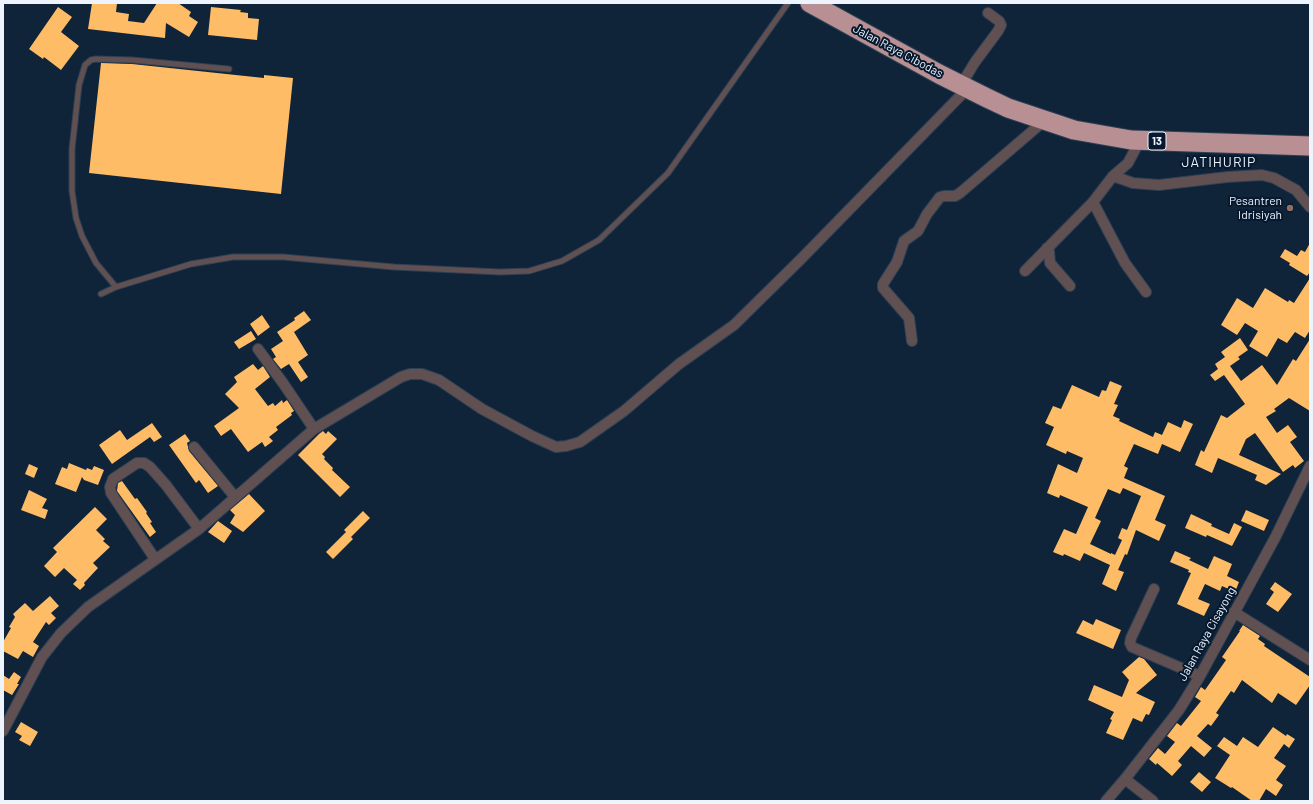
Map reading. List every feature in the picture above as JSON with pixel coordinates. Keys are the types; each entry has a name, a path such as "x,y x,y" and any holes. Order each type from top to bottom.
{"highway":[{"name":"Jalan Raya Cibodas","path":"810,3 986,98 1044,121"},
{"name":"13","path":"1044,121 1074,130 1131,140 1310,146"}],"street":[{"path":"3,731 42,657 61,633 88,607 199,529 314,429 401,377 410,374 422,374 439,380 482,408 532,436 556,447 580,442 624,411 679,364 734,325 965,86 975,62 998,32 1001,25 999,21 988,13"},
{"path":"912,340 909,318 883,288 883,284 897,262 904,241 918,231 927,214 940,197 955,196 960,193 1044,121"},
{"path":"1025,271 1092,202 1113,176 1128,163 1138,144 1146,141"},
{"path":"1113,176 1133,183 1158,186 1227,177 1262,175 1274,178 1296,190 1310,207"},
{"path":"1092,202 1125,263 1146,292"},
{"path":"1047,248 1049,251 1050,263 1070,286"},
{"path":"258,349 284,383 314,429"},
{"path":"194,447 235,497"},
{"path":"155,559 111,493 110,487 113,479 138,463 144,463 150,467 166,485 199,529"},
{"name":"Jalan Raya Cisayong","path":"1106,801 1179,710 1200,676 1276,536 1310,466"},
{"path":"1154,589 1131,638 1130,643 1132,647 1200,676"},
{"path":"1234,612 1310,660"},
{"path":"1125,779 1153,801"}],"lane":[{"path":"101,294 116,287 191,264 233,257 283,258 394,267 500,272 529,271 562,260 599,240 668,173 788,3"},
{"path":"116,287 96,263 82,236 76,218 72,191 73,142 79,85 85,65 91,60 96,59 132,60 229,69"}],"building":[{"path":"92,3 117,3 116,12 129,14 128,21 144,23 157,3 178,3 191,12 189,16 198,22 189,37 166,23 165,38 88,29"},
{"path":"58,7 72,17 61,32 79,46 61,70 44,57 43,59 29,49"},
{"path":"211,7 241,10 240,12 248,13 248,18 259,19 257,40 208,35"},
{"path":"101,63 132,64 264,78 264,75 293,78 281,194 89,173"},
{"path":"1310,243 1310,272 1307,276 1289,265 1290,263 1280,257 1285,249 1297,256 1301,250 1305,252"},
{"path":"1310,278 1310,330 1305,338 1295,332 1287,343 1278,338 1267,357 1249,346 1258,331 1245,323 1237,335 1221,325 1237,298 1253,308 1265,288 1288,302 1289,300 1294,303"},
{"path":"304,311 311,320 294,332 308,355 298,362 308,377 301,382 289,364 281,369 273,359 276,357 271,349 283,341 277,332 295,320 294,318"},
{"path":"262,315 270,327 258,336 250,324"},
{"path":"251,331 256,339 239,349 234,342"},
{"path":"1240,338 1248,350 1238,357 1240,359 1230,366 1241,381 1262,365 1277,385 1293,359 1296,361 1310,339 1310,411 1289,398 1274,409 1276,411 1266,417 1277,433 1288,425 1297,437 1290,442 1304,461 1295,468 1293,465 1283,472 1255,433 1246,439 1239,455 1281,474 1266,485 1255,480 1257,475 1218,458 1212,473 1195,465 1201,450 1204,452 1221,415 1227,418 1245,404 1224,375 1215,381 1210,375 1218,369 1215,364 1225,357 1221,352"},
{"path":"253,364 258,370 263,366 270,377 255,389 268,406 273,403 275,406 282,400 283,403 287,400 294,411 291,413 292,415 276,427 278,430 269,437 273,441 265,447 262,442 248,452 231,429 221,436 214,426 239,408 225,394 237,382 234,377"},
{"path":"1110,381 1122,386 1114,404 1118,405 1113,416 1120,419 1119,421 1153,437 1155,432 1162,435 1168,422 1181,428 1184,420 1193,424 1180,452 1162,444 1158,454 1134,444 1124,466 1128,468 1124,478 1165,496 1155,520 1166,525 1159,541 1136,530 1127,555 1125,554 1118,570 1124,572 1116,591 1102,584 1110,565 1084,553 1080,561 1064,554 1063,556 1053,552 1064,529 1076,534 1088,507 1060,495 1059,498 1047,493 1058,464 1077,473 1083,458 1067,451 1066,454 1046,445 1054,427 1045,423 1053,406 1061,409 1072,385 1099,397 1102,390 1106,391","holes":["1123,488 1141,496 1127,530 1122,528 1118,538 1122,540 1115,555 1090,544 1101,521 1095,518 1108,489 1120,494"]},
{"path":"152,423 162,437 154,442 150,437 112,464 99,445 120,430 127,440"},
{"path":"323,431 326,434 328,431 337,439 322,454 325,457 324,459 333,468 332,470 350,487 340,497 298,455"},
{"path":"185,434 190,441 187,443 189,451 218,486 208,493 199,480 196,483 169,445"},
{"path":"69,463 86,470 87,468 92,470 94,466 104,470 98,485 84,480 82,477 76,492 55,484 62,467 67,469"},
{"path":"29,464 38,468 34,478 25,474"},
{"path":"122,481 135,499 137,498 152,522 150,523 156,532 150,537 117,491 118,483"},
{"path":"29,490 47,499 42,508 48,510 45,519 21,510"},
{"path":"249,494 265,511 243,532 230,523 235,515 230,510"},
{"path":"95,507 107,519 96,530 105,539 103,541 110,547 93,563 98,568 84,583 85,585 80,590 73,584 77,580 64,568 55,577 44,566 57,552 53,548"},
{"path":"1246,510 1269,520 1264,531 1241,521"},
{"path":"363,511 370,518 351,537 353,539 333,559 326,552 346,532 344,530"},
{"path":"1191,514 1212,524 1211,526 1229,534 1234,523 1242,527 1232,546 1207,535 1206,537 1185,528"},
{"path":"218,521 232,531 224,543 208,532"},
{"path":"1175,551 1191,558 1189,560 1208,569 1214,556 1232,564 1227,576 1239,582 1235,592 1222,586 1220,591 1205,584 1198,599 1210,604 1204,616 1177,604 1191,573 1188,572 1189,570 1170,562"},
{"path":"1275,582 1292,594 1278,612 1266,604 1274,592 1270,589"},
{"path":"50,596 59,606 51,613 56,618 49,625 46,622 33,642 39,646 33,657 23,651 18,659 3,651 3,642 15,617 13,614 25,603 33,611"},
{"path":"1096,619 1121,630 1113,649 1076,633 1083,620 1093,625"},
{"path":"1243,625 1260,636 1258,639 1265,644 1264,646 1310,677 1310,685 1296,705 1278,693 1272,703 1242,680 1234,693 1231,691 1216,713 1219,715 1211,726 1208,724 1197,736 1212,748 1204,757 1191,746 1178,761 1182,765 1172,776 1157,763 1156,765 1149,759 1158,748 1165,754 1175,742 1167,736 1177,723 1181,726 1201,701 1195,697 1201,687 1205,690 1226,660 1222,657"},
{"path":"1139,657 1144,659 1157,675 1136,693 1155,702 1149,715 1146,714 1142,722 1133,718 1123,740 1106,733 1112,720 1110,719 1114,712 1088,700 1094,685 1122,697 1129,680 1122,672"},
{"path":"14,672 21,677 17,684 19,684 12,695 3,690 3,675 9,679"},
{"path":"21,722 38,732 30,746 19,740 22,736 15,732"},
{"path":"1273,727 1286,736 1287,734 1295,739 1289,748 1284,744 1274,758 1286,766 1276,780 1283,785 1276,796 1266,789 1259,801 1252,801 1232,787 1231,788 1215,778 1230,755 1217,746 1224,737 1237,746 1243,737 1258,747"},
{"path":"1199,772 1211,782 1202,792 1190,782"}],"place":[{"name":"Pesantren Idrisiyah","path":"1290,208"}],"district":[{"name":"JATIHURIP","path":"1219,162"}]}
